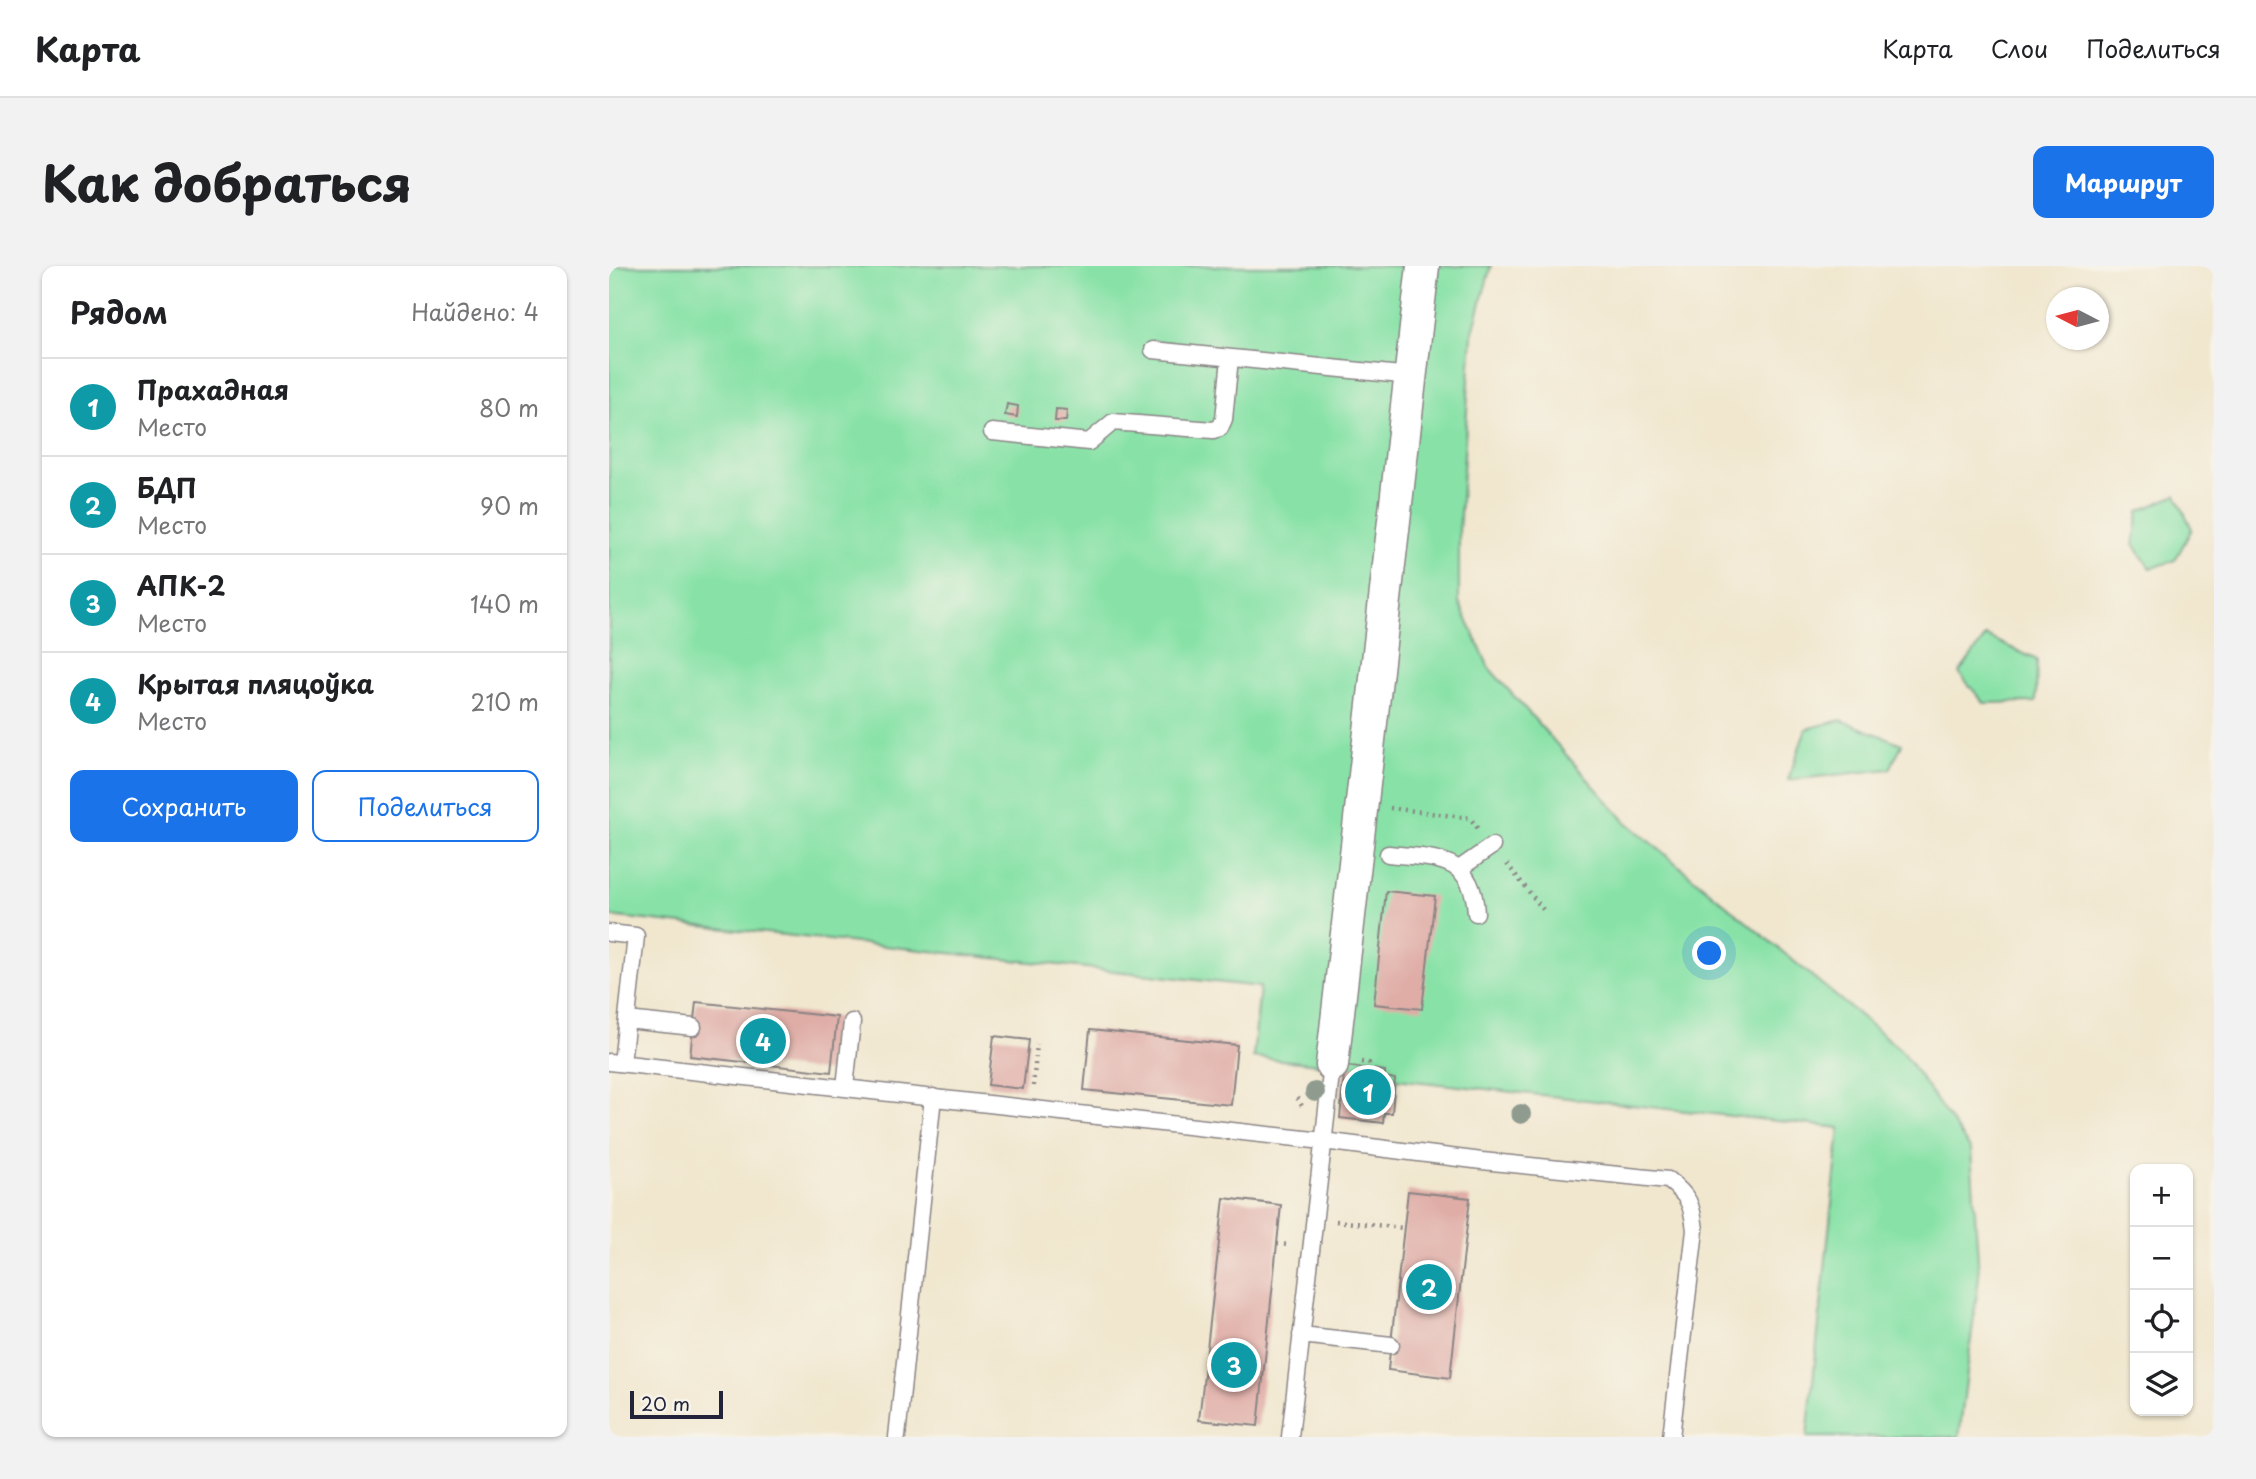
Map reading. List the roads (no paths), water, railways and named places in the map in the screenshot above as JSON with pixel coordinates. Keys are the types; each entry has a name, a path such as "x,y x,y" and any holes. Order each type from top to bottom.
{"street":[{"path":"1332,1065 1423,266"}],"lane":[{"path":"1153,350 1411,376"},
{"path":"992,432 1089,442 1113,422 1213,430 1220,428 1224,419 1230,358"},
{"path":"1459,869 1492,846"},
{"path":"1388,854 1447,860 1459,869 1475,893 1476,913"},
{"path":"609,933 636,936 627,1020 616,1062 1668,1180 1683,1191 1693,1208 1695,1230 1671,1437"},
{"path":"627,1020 693,1027"},
{"path":"845,1087 852,1022"},
{"path":"1290,1437 1332,1065"},
{"path":"897,1437 933,1097"},
{"path":"1301,1335 1391,1345"}],"place":[{"name":"Крытая пляцоўка","path":"763,1041"},
{"name":"Прахадная","path":"1368,1092"},
{"name":"БДП","path":"1429,1287"},
{"name":"АПК-2","path":"1234,1365"}]}
